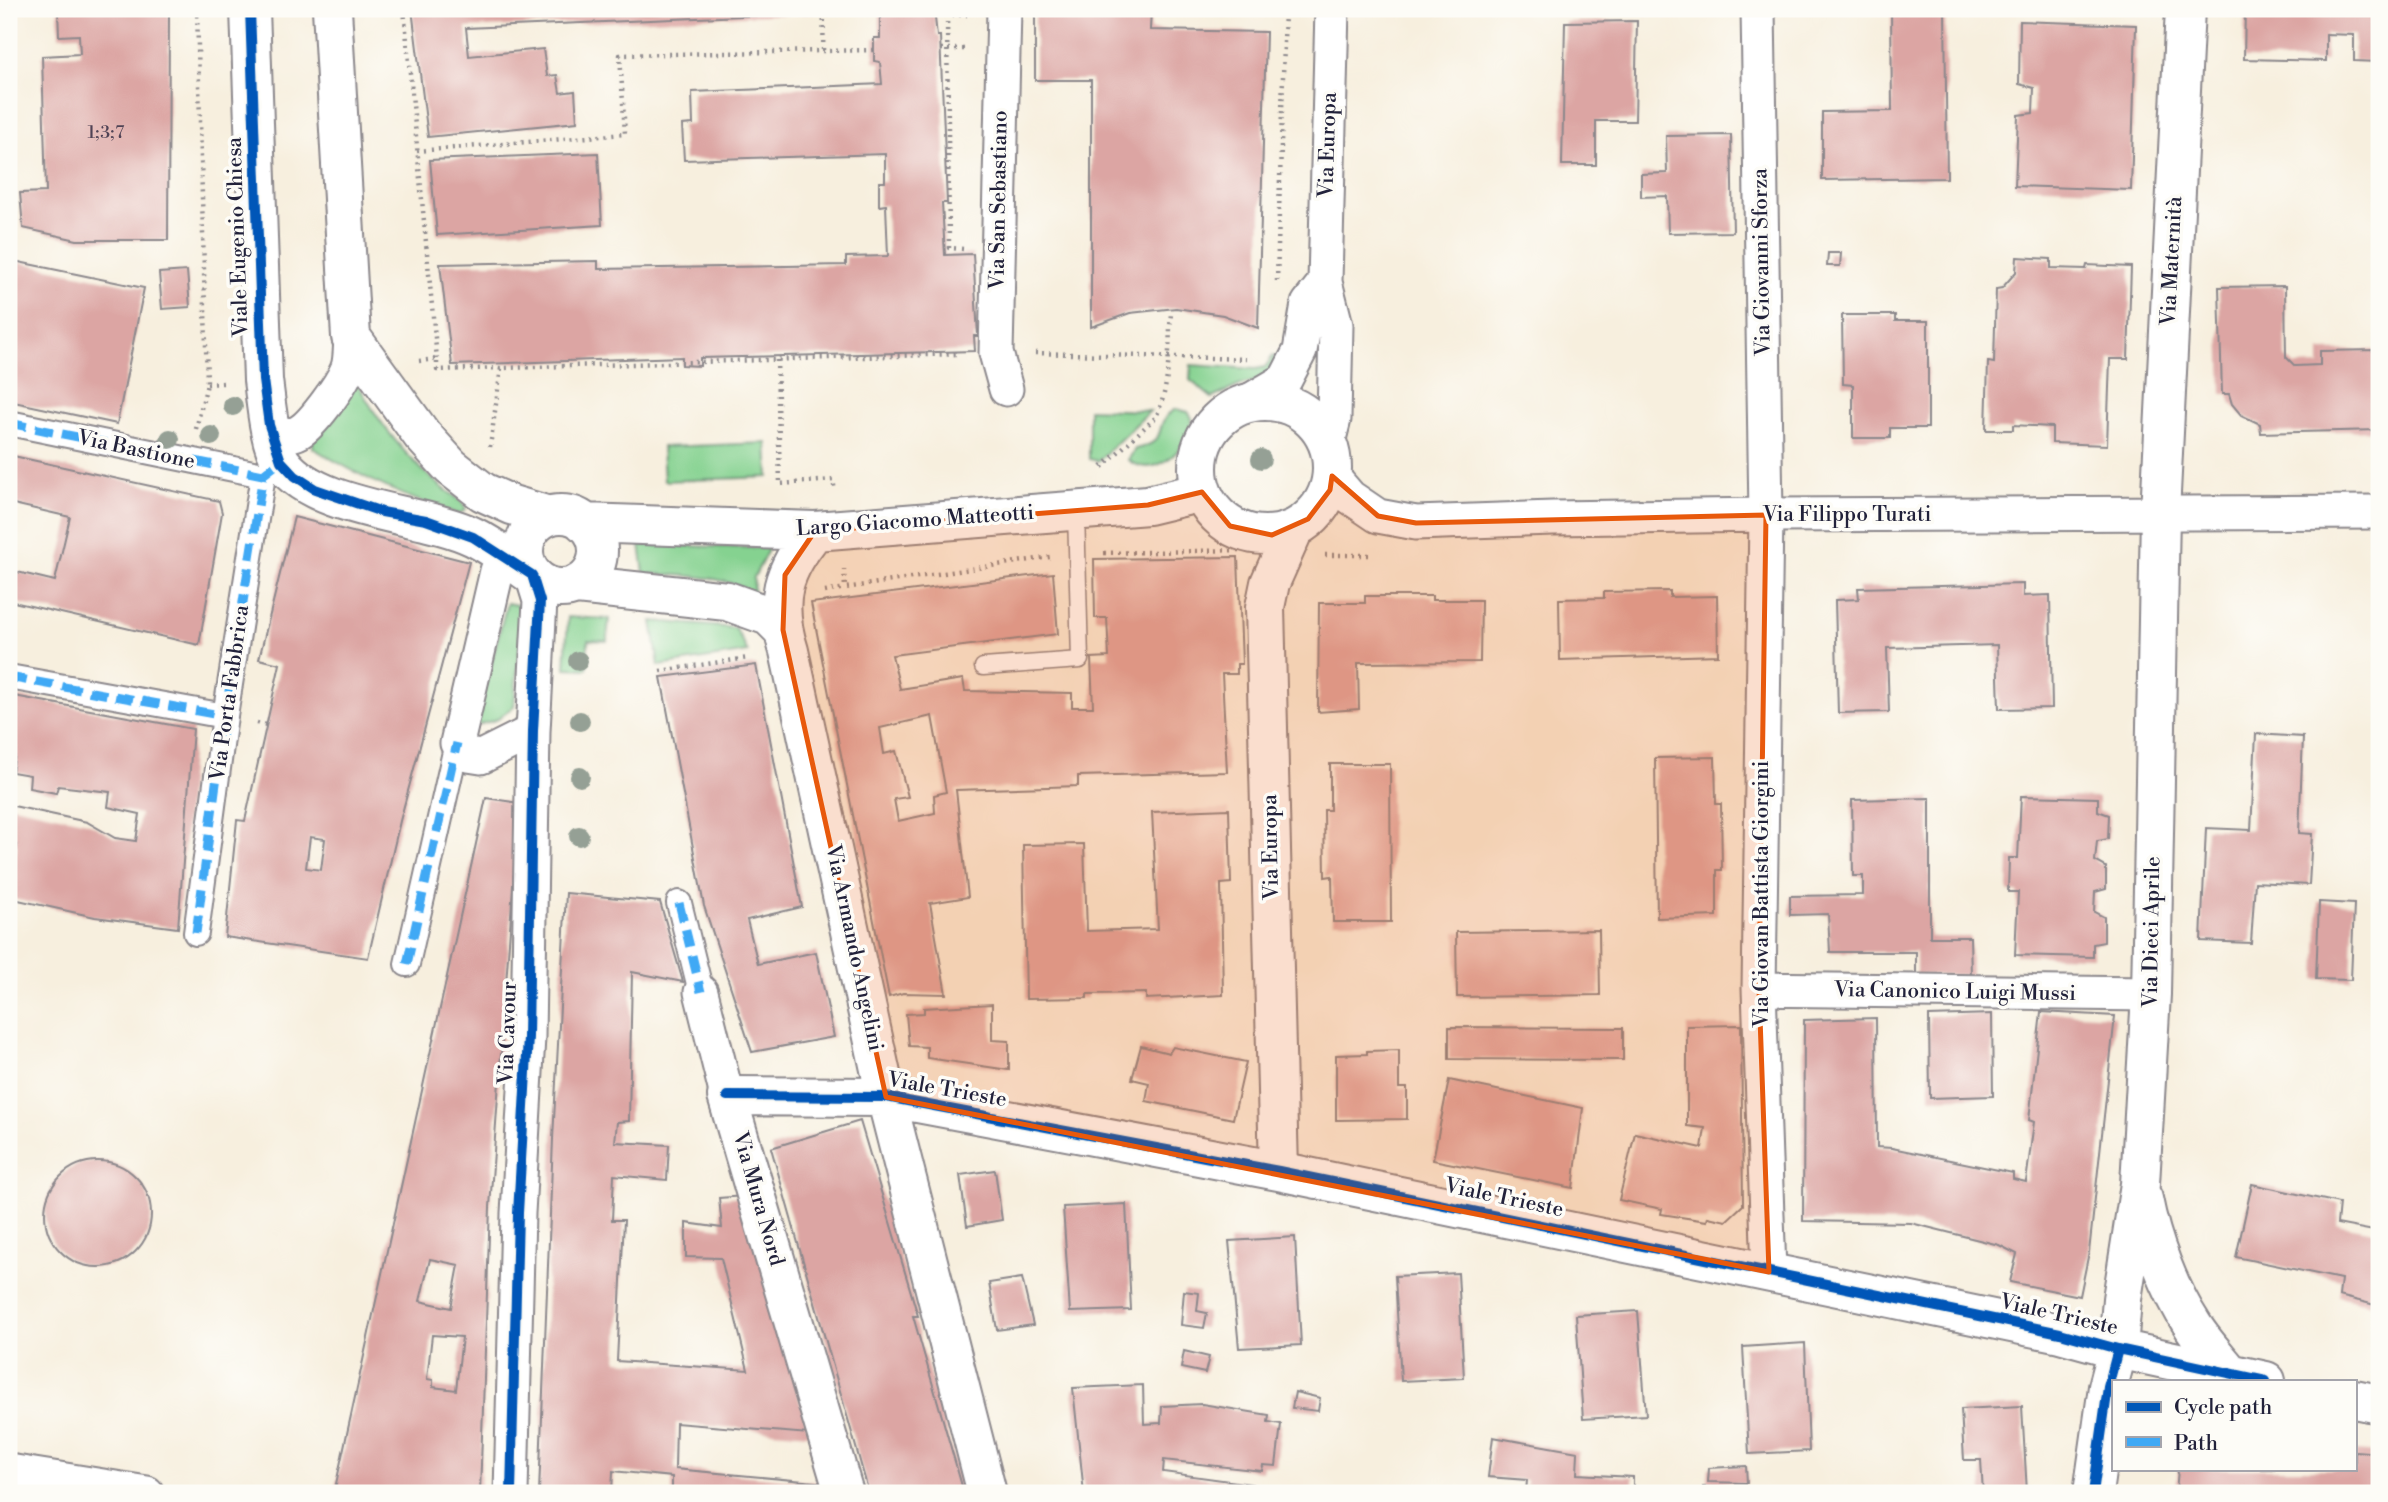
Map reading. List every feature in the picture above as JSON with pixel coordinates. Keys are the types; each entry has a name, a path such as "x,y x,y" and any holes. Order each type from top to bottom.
{"street":[{"name":"Viale Eugenio Chiesa","path":"250,9 263,380 272,468"},
{"path":"269,425 276,432 286,435 298,433 323,408 347,370 351,337 332,9"},
{"name":"Via San Sebastiano","path":"1004,9 996,353 1006,389"},
{"name":"Via Europa","path":"1330,459 1334,419 1336,325 1325,282 1332,9"},
{"name":"Via Giovanni Sforza","path":"1758,9 1766,515"},
{"name":"Via Maternità","path":"2160,513 2185,9"},
{"path":"1244,404 1261,400 1281,402 1301,411 1317,425 1330,459 1330,490 1320,507 1294,529 1272,535 1251,534 1230,526 1213,512 1202,492 1198,455 1204,437 1216,421 1244,404 1285,380 1300,351 1308,304 1325,282"},
{"name":"Largo Giacomo Matteotti","path":"351,337 422,435 452,467 484,492 512,505 566,519 815,531 1148,505 1202,492"},
{"name":"Via Bastione","path":"9,423 188,461 272,468"},
{"name":"Via Filippo Turati","path":"1330,459 1350,497 1378,516 1416,523 1766,515 2379,512"},
{"path":"272,468 295,476 315,489 382,512 426,520 474,537 552,587 577,585 727,601 769,616 783,630"},
{"name":"Via Porta Fabbrica","path":"196,933 225,716 272,468"},
{"name":"Via Dieci Aprile","path":"2093,1493 2108,1387 2118,1349 2122,1299 2140,1184 2151,995 2160,513"},
{"name":"Via Giovan Battista Giorgini","path":"1766,515 1759,989 1769,1272"},
{"path":"522,567 525,541 530,530 538,522 566,519 592,532 597,543 598,555 594,567 577,585"},
{"name":"Via Europa","path":"1279,1171 1265,607 1270,583 1294,529"},
{"name":"Via Armando Angelini","path":"815,531 798,551 785,575 781,598 783,630 886,1097 990,1484"},
{"path":"407,964 497,571 501,564 522,567"},
{"name":"Via Cavour","path":"511,1493 518,1213 528,1037 533,731 540,601 522,567"},
{"path":"9,677 225,716"},
{"path":"457,743 468,755 481,757 533,731"},
{"name":"Via Mura Nord","path":"679,903 727,1096 844,1493"},
{"name":"Via Canonico Luigi Mussi","path":"1759,989 2151,995"},
{"name":"Viale Trieste","path":"727,1096 886,1097 1279,1171 2060,1333 2118,1349 2248,1377"},
{"path":"2140,1184 2150,1233 2193,1326 2248,1377"},
{"path":"2356,1399 2379,1404"},
{"path":"9,1471 147,1493"}],"lane":[{"path":"983,667 1080,660 1080,510"}],"path":[{"path":"188,461 207,384 197,9"},
{"path":"404,9 438,370 996,353 1255,359"},
{"path":"823,50 824,13"},
{"path":"969,15 947,15 949,248 976,249"},
{"path":"417,151 625,134 620,55 874,50"},
{"path":"1080,510 1088,481 1156,417 1166,388 1171,313"},
{"path":"374,367 437,359"},
{"path":"207,384 263,380"}],"highlighted area":[{"path":"1332,476 1378,516 1416,523 1766,515 1759,989 1769,1272 886,1097 783,630 785,575 815,531 1148,505 1202,492 1230,526 1272,535 1308,519 1330,490"}],"green space":[{"path":"1273,356 1283,361 1259,381 1243,384 1212,398 1190,380 1191,365 1256,369 1265,367"},
{"path":"354,385 359,386 384,426 404,451 426,474 458,499 466,510 459,514 402,494 366,478 313,448 313,439"},
{"path":"1089,409 1150,411 1098,461 1089,459"},
{"path":"1176,409 1188,412 1192,418 1186,439 1179,449 1170,458 1150,467 1139,466 1128,460 1135,449 1147,446 1158,437 1164,420"},
{"path":"767,443 769,477 664,481 662,447"},
{"path":"640,545 769,548 754,577 753,594 742,587 716,579 644,573"},
{"path":"507,603 523,606 514,706 498,719 475,726"},
{"path":"568,617 609,619 607,641 588,640 587,669 565,668"},
{"path":"652,621 735,628 748,652 659,666"}],"building":[{"path":"58,9 169,9 168,240 77,240 23,228 20,193 46,192 42,56 80,54 79,35 59,36"},
{"path":"412,9 860,11 466,28 469,56 543,49 547,76 557,75 560,93 575,91 577,122 428,137"},
{"path":"880,9 934,9 937,36 940,36 947,203 942,203 945,255 973,254 978,336 974,336 975,351 700,358 700,366 682,365 682,357 452,365 440,264 598,261 598,269 846,265 846,257 888,256 886,205 879,206 879,182 885,182 885,154 684,160 682,125 693,124 692,92 882,84 880,62 874,61 874,38 880,38"},
{"path":"1035,9 1151,9 1150,30 1266,32 1258,328 1223,315 1176,308 1130,313 1091,327 1091,80 1035,80"},
{"path":"1891,9 1945,9 1947,178 1822,180 1822,112 1892,111"},
{"path":"2245,9 2379,9 2379,62 2354,61 2354,35 2326,34 2326,61 2244,59"},
{"path":"1637,21 1635,121 1596,121 1596,165 1562,165 1565,22"},
{"path":"2020,21 2136,25 2131,190 2015,186 2018,115 2033,113 2034,88 2019,84"},
{"path":"1731,135 1733,232 1668,233 1667,196 1641,197 1641,174 1667,173 1666,136"},
{"path":"598,153 602,225 437,235 430,160"},
{"path":"1828,253 1841,253 1840,266 1827,266"},
{"path":"2017,257 2051,259 2051,268 2086,269 2087,265 2131,267 2128,359 2110,359 2107,445 2052,443 2052,427 2013,425 2013,430 1986,430 1988,362 1994,363 1996,289 2002,288 2016,272"},
{"path":"9,260 144,288 117,424 9,401"},
{"path":"187,271 190,307 162,309 159,273"},
{"path":"2285,286 2286,357 2295,366 2320,365 2320,351 2379,350 2379,430 2261,433 2260,424 2241,415 2232,404 2229,394 2222,394 2219,287"},
{"path":"1842,315 1895,315 1895,321 1928,321 1928,428 1890,428 1890,438 1853,438 1853,385 1843,384"},
{"path":"9,455 219,501 222,513 199,645 9,601 9,570 55,581 70,517 9,503"},
{"path":"294,517 469,562 400,821 368,958 225,937 237,820 245,821 280,664 259,659","holes":["310,837 325,839 321,870 306,868"]},
{"path":"1238,557 1242,664 1237,664 1237,674 1222,674 1227,772 1078,776 1078,786 956,790 968,897 930,903 946,994 903,993 889,997 811,603 1053,573 1058,634 892,655 900,689 963,679 965,691 1072,693 1072,707 1093,707 1091,658 1109,657 1107,618 1095,618 1094,559","holes":["932,716 946,792 934,795 935,813 898,821 894,799 908,797 896,751 884,754 880,728"]},
{"path":"2023,584 2023,596 2050,595 2052,708 1999,709 1997,645 1887,648 1889,712 1838,713 1835,600 1859,599 1858,588"},
{"path":"1670,591 1670,597 1717,596 1718,655 1560,660 1559,599 1604,598 1604,592"},
{"path":"1365,596 1432,596 1432,600 1481,600 1480,662 1358,663 1359,709 1318,712 1319,603 1365,603"},
{"path":"756,665 802,907 747,920 758,964 816,952 834,1037 752,1052 704,906 661,677"},
{"path":"9,695 193,729 178,928 95,917 9,898 9,863 13,864 17,845 9,843 9,805 87,822 115,838 136,841 140,814 108,807 110,792 58,786 56,793 29,788 30,775 12,772 15,754 9,753"},
{"path":"2256,734 2303,737 2299,833 2312,834 2309,885 2255,882 2251,943 2201,941 2206,828 2251,830"},
{"path":"1715,757 1716,804 1721,804 1722,870 1717,870 1717,916 1657,918 1655,758"},
{"path":"1330,764 1390,764 1391,922 1333,922 1332,876 1325,877 1324,810 1330,810"},
{"path":"2021,796 2098,798 2098,811 2109,815 2108,839 2097,841 2095,861 2106,867 2106,889 2095,892 2094,912 2104,917 2104,942 2093,944 2093,957 2015,955 2018,892 2008,892 2009,858 2018,858"},
{"path":"486,798 519,803 490,1207 480,1493 334,1493","holes":["430,1259 459,1265 451,1308 420,1301","432,1335 462,1337 456,1390 433,1387 433,1380 427,1379"]},
{"path":"1930,798 1930,937 1970,937 1971,975 1916,975 1916,952 1830,952 1828,914 1790,915 1790,896 1863,895 1863,876 1853,876 1852,800"},
{"path":"1229,809 1231,883 1221,884 1223,995 1146,999 1146,993 1087,994 1087,998 1026,999 1023,845 1084,844 1087,931 1158,929 1152,812"},
{"path":"566,893 660,902 683,982 632,972 629,1121 617,1122 615,1142 669,1145 667,1180 614,1175 612,1220 624,1220 617,1361 748,1370 721,1258 686,1257 686,1223 722,1228 719,1198 744,1196 809,1434 676,1423 675,1469 825,1483 828,1493 672,1493 672,1477 613,1471 612,1493 539,1493"},
{"path":"2319,902 2354,904 2351,980 2316,979"},
{"path":"1599,930 1600,995 1457,997 1456,932"},
{"path":"992,1004 992,1040 1009,1041 1009,1070 927,1058 927,1047 909,1046 906,1014 924,1013 924,1008"},
{"path":"2041,1012 2115,1016 2089,1252 2080,1296 2010,1282 2017,1254 1999,1245 1911,1223 1803,1221 1804,1020 1876,1018 1877,1147 2013,1173 2013,1179 2026,1182 2034,1122 2029,1120"},
{"path":"1992,1014 1993,1096 1930,1098 1929,1016"},
{"path":"1741,1025 1743,1205 1726,1221 1708,1217 1707,1221 1661,1214 1662,1209 1619,1200 1635,1133 1702,1148 1705,1128 1687,1126 1687,1026"},
{"path":"1449,1027 1623,1028 1623,1060 1449,1059"},
{"path":"1141,1046 1169,1053 1173,1047 1246,1062 1233,1119 1146,1101 1149,1083 1132,1079"},
{"path":"1399,1050 1399,1088 1407,1088 1407,1119 1336,1120 1336,1055"},
{"path":"1449,1080 1583,1108 1573,1188 1433,1160"},
{"path":"860,1121 918,1316 913,1316 964,1493 869,1493 771,1148"},
{"path":"98,1161 118,1165 135,1177 147,1194 151,1214 147,1234 135,1251 118,1263 98,1267 78,1263 61,1251 49,1234 45,1214 49,1194 61,1177 78,1165"},
{"path":"995,1170 1002,1220 967,1226 960,1175"},
{"path":"2252,1184 2339,1203 2337,1224 2379,1232 2379,1306 2339,1296 2341,1279 2236,1257"},
{"path":"1126,1204 1131,1310 1070,1312 1063,1207"},
{"path":"1295,1237 1301,1345 1239,1348 1229,1241"},
{"path":"1458,1273 1464,1378 1401,1381 1395,1276"},
{"path":"1022,1278 1033,1325 997,1330 989,1283"},
{"path":"1184,1291 1199,1293 1197,1311 1207,1313 1204,1328 1181,1325"},
{"path":"1638,1311 1646,1415 1583,1419 1576,1315"},
{"path":"1805,1343 1809,1451 1749,1454 1743,1347"},
{"path":"1184,1351 1209,1357 1205,1373 1181,1368"},
{"path":"1143,1385 1144,1424 1161,1423 1162,1406 1202,1404 1269,1415 1268,1422 1281,1424 1276,1466 1263,1465 1262,1471 1164,1460 1163,1472 1252,1484 1250,1493 1084,1493 1073,1388"},
{"path":"1295,1392 1320,1398 1318,1411 1292,1408"},
{"path":"2022,1406 2027,1493 1983,1493 1981,1460 1964,1460 1961,1409"},
{"path":"1493,1437 1578,1452 1577,1474 1633,1477 1633,1493 1526,1493 1527,1480 1488,1477"},
{"path":"2356,1451 2379,1453 2379,1493 2176,1493 2178,1470 2356,1470"},
{"path":"1746,1466 1747,1483 1708,1482 1709,1468"},
{"path":"1703,1487 1736,1489 1736,1493 1702,1493"}],"marked path":[{"path":"9,423 263,475"},
{"path":"196,933 225,716 263,475 281,461"},
{"path":"9,677 225,716"},
{"path":"407,964 457,743"},
{"path":"679,903 701,992"}],"cycle path":[{"path":"250,9 263,380 269,425 281,461 295,476 315,489 382,512 426,520 473,537 532,575 540,601 533,731 528,1037 518,1213 511,1493"},
{"path":"727,1096 886,1097 1279,1171 2060,1333 2118,1349 2261,1380"},
{"path":"2093,1493 2108,1387 2118,1349"}]}
